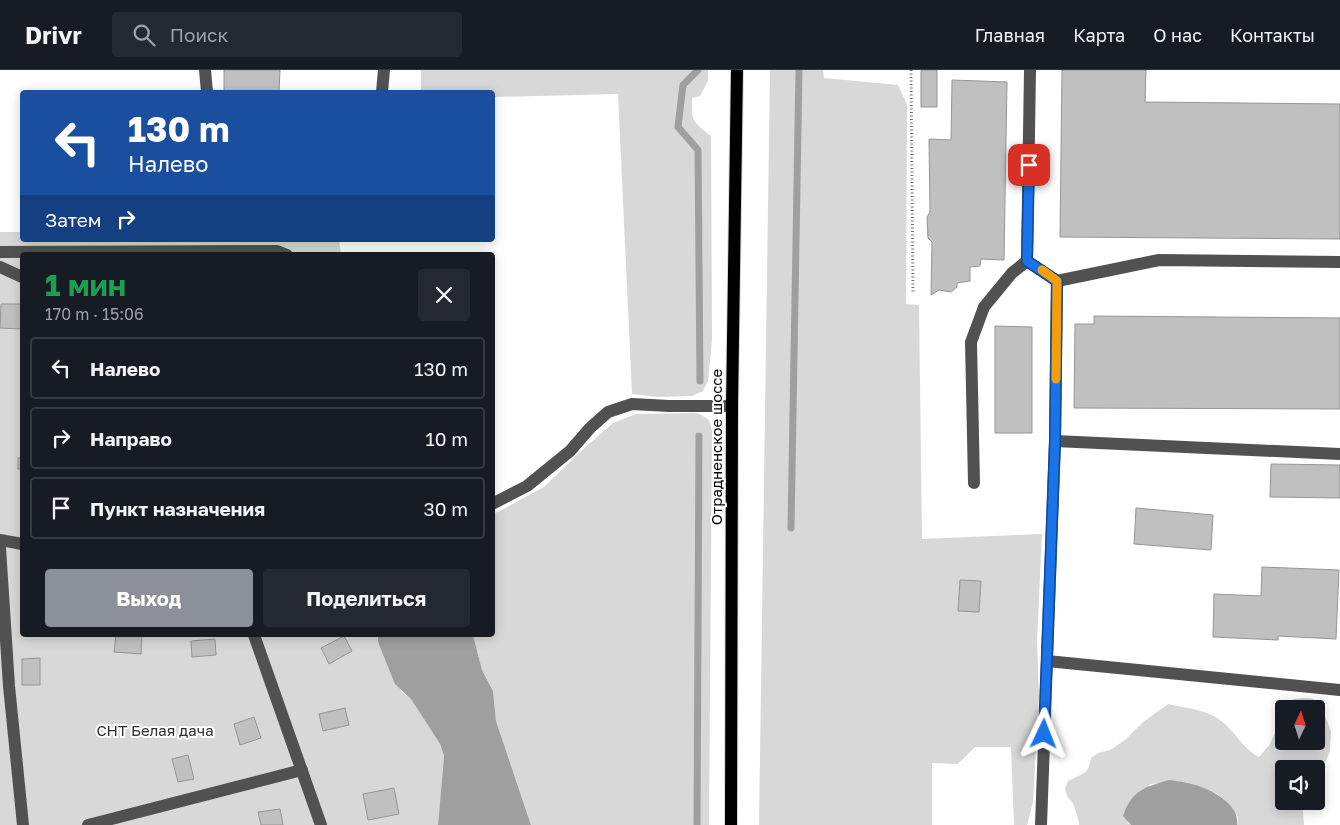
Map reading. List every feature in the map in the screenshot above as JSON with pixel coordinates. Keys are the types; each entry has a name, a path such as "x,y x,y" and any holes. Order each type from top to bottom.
{"main road":[{"name":"Отрадненское шоссе","path":"731,825 732,406 737,70"}],"street":[{"path":"205,70 207,90"},
{"path":"382,90 384,70"},
{"path":"1027,261 1030,70"},
{"path":"0,252 280,252"},
{"path":"1027,261 1057,281 1159,260 1340,262"},
{"path":"974,483 971,342 984,307 1012,273 1027,261"},
{"path":"0,267 20,276"},
{"path":"1041,825 1055,441 1057,281"},
{"path":"495,502 527,486 570,451 590,428 608,412 632,404 732,406"},
{"path":"1055,441 1340,454"},
{"path":"0,540 20,544"},
{"path":"0,548 9,686 23,825"},
{"path":"255,637 321,825"},
{"path":"1047,661 1340,690"},
{"path":"88,825 302,770"}],"path":[{"path":"910,70 913,293"}],"green space":[{"path":"421,70 708,70 708,81 700,96 692,98 694,120 711,136 712,340 708,381 703,391 692,396 658,397 632,394 618,94 495,97 495,90 421,90"},
{"path":"770,70 823,70 824,78 898,85 907,104 906,304 919,305 922,539 1042,534 1037,642 1039,695 1033,802 1027,825 1014,825 1011,747 975,747 958,764 932,763 932,825 759,825"},
{"name":"СНТ Белая дача","path":"0,232 20,232 20,242 339,242 341,252 20,252 20,637 378,637 378,642 402,692 411,699 440,744 444,756 438,825 0,825"},
{"path":"636,414 700,414 709,420 712,431 709,825 531,825 496,721 493,691 482,670 474,637 495,637 495,513 544,487 613,423"},
{"path":"1311,698 1314,700 1292,700"},
{"path":"1168,704 1198,710 1220,720 1245,746 1259,757 1270,744 1275,733 1275,750 1325,750 1325,716 1331,731 1330,751 1326,761 1275,760 1275,810 1302,810 1304,825 1237,825 1238,817 1231,807 1216,793 1159,783 1150,784 1128,823 1131,825 1079,825 1073,803 1067,796 1065,789 1068,781 1086,771 1091,758 1098,753 1110,750 1125,740 1143,722"}],"shaded area":[{"path":"378,637 474,637 482,670 493,691 496,721 531,825 438,825 444,756 440,744 411,699 395,684 378,642"},
{"path":"1169,780 1193,784 1222,798 1233,809 1237,825 1131,825 1123,816 1135,795 1146,788"}],"building":[{"path":"224,70 280,70 279,90 224,90"},
{"path":"921,70 937,70 937,107 921,107"},
{"path":"1062,70 1146,70 1145,102 1340,104 1340,239 1060,237"},
{"path":"952,80 1007,82 1004,260 981,259 980,266 970,267 970,281 957,283 957,287 951,292 939,290 931,295 932,242 928,238 927,217 930,212 929,139 951,140"},
{"path":"1,304 20,304 20,329 0,328"},
{"path":"1094,316 1340,318 1340,409 1074,408 1075,324 1094,324"},
{"path":"995,326 1032,327 1032,433 995,433"},
{"path":"18,458 20,458 20,469 18,469"},
{"path":"1271,464 1340,465 1340,498 1270,497"},
{"path":"1136,508 1213,515 1211,550 1134,544"},
{"path":"1262,567 1339,570 1336,639 1278,636 1278,640 1213,637 1214,594 1261,596"},
{"path":"960,580 981,581 979,612 958,611"},
{"path":"116,637 142,637 141,654 114,652"},
{"path":"345,637 352,651 329,664 321,648"},
{"path":"215,639 216,655 192,657 191,641"},
{"path":"40,658 40,685 22,685 22,659"},
{"path":"345,708 349,725 323,731 319,714"},
{"path":"254,717 261,738 240,745 234,724"},
{"path":"188,755 194,779 178,782 172,759"},
{"path":"394,788 399,814 368,820 363,794"},
{"path":"280,809 283,825 261,825 258,812"}],"waterway":[{"path":"698,70 683,85 678,127 698,150 700,381"},
{"path":"791,528 799,70"},
{"path":"697,825 699,436"}],"slow traffic":[{"path":"1042,270 1057,281 1056,379"}],"route":[{"path":"1029,165 1027,261 1057,281 1055,441 1044,734"}]}
